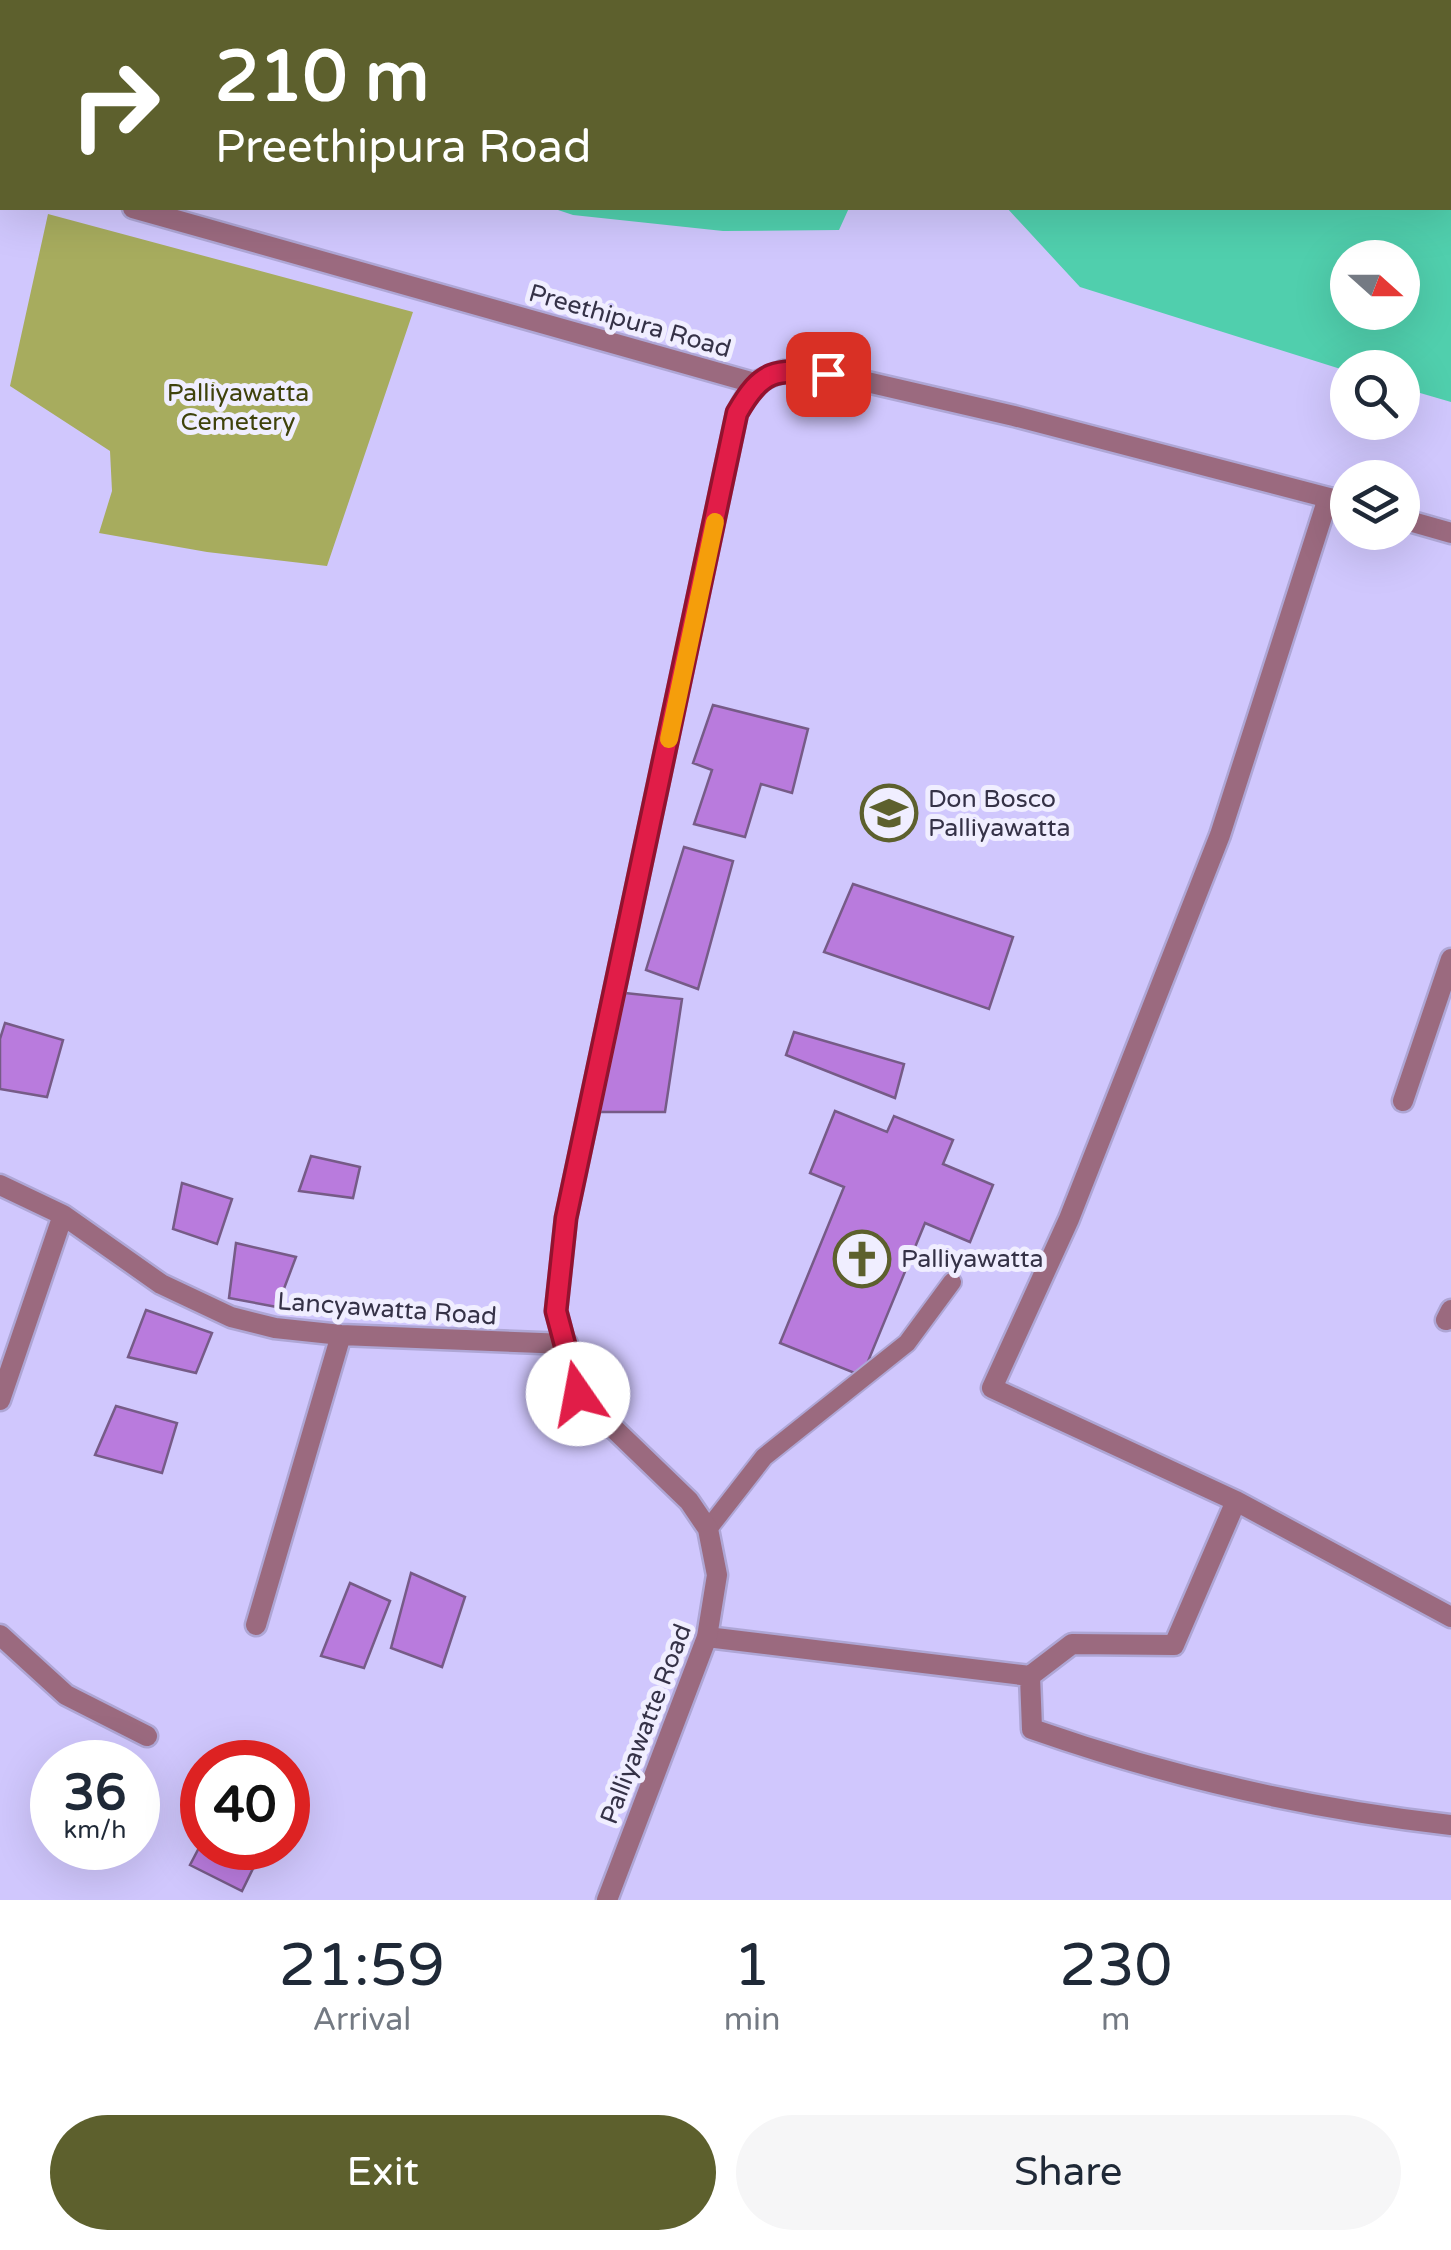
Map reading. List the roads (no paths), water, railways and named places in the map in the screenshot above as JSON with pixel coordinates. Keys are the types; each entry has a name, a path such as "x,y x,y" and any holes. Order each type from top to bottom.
{"street":[{"name":"Preethipura Road","path":"141,210 754,383 783,371 828,374 1330,498"},
{"name":"Palliyawatte Road","path":"607,1900 707,1637 717,1575 708,1529 663,1472 578,1394 556,1311 566,1218 737,413 754,383"},
{"path":"1330,523 1220,835 1070,1219 992,1380 992,1388 1236,1501 1451,1617"},
{"path":"1420,524 1451,532"},
{"path":"1403,1101 1451,959"},
{"name":"Lancyawatta Road","path":"0,1185 63,1215 161,1284 231,1317 275,1328 341,1335 567,1344"},
{"path":"0,1400 63,1215"},
{"path":"256,1625 341,1335"},
{"path":"707,1637 1030,1676 1072,1644 1174,1645 1236,1501"},
{"path":"0,1635 66,1695 147,1736"},
{"path":"1030,1676 1032,1728 1050,1735 1351,1814 1451,1825"}],"lane":[{"path":"708,1529 764,1457 907,1343 952,1282"}],"place":[{"name":"Don Bosco Palliyawatta","path":"889,813"},
{"name":"Palliyawatta","path":"862,1259"}],"park label":[{"name":"Palliyawatta Cemetery","path":"238,408"}]}
